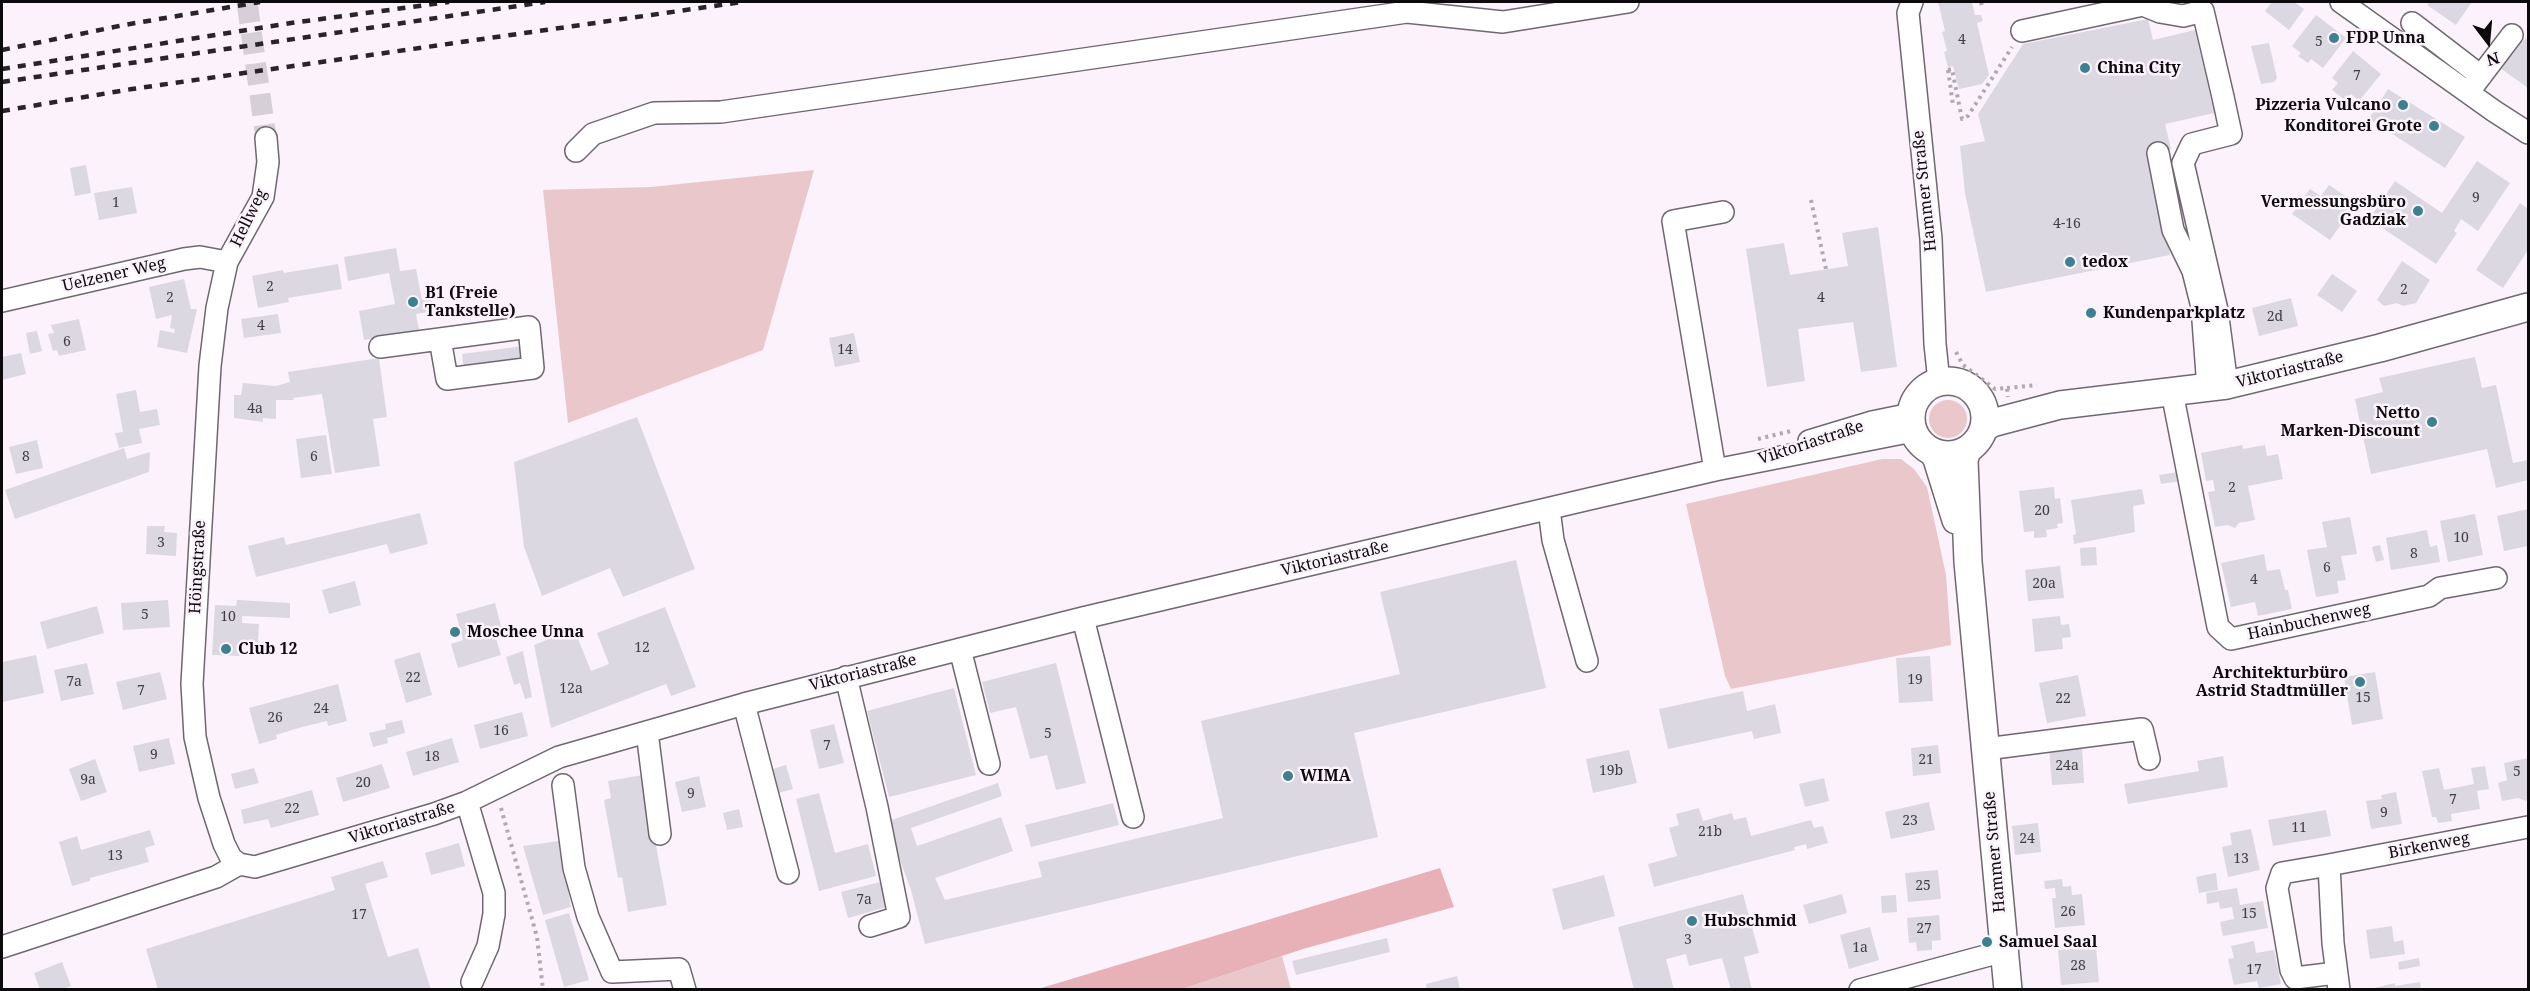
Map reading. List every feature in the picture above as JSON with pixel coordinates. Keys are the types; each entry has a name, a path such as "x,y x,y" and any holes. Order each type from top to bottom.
{"main road":[{"name":"Viktoriastraße","path":"1984,428 1992,423 2060,405 2218,386 2380,348 2524,306"},
{"path":"1951,381 1963,384 1981,400 1985,412 1981,436 1967,450 1952,456 1933,452 1919,442 1907,416 1920,394 1928,386 1939,382 1951,381"},
{"name":"Viktoriastraße","path":"1981,400 2060,405"},
{"name":"Hammer Straße","path":"1967,450 1964,459 1968,562 2008,990"},
{"name":"Hammer Straße","path":"1933,452 1968,562"}],"street":[{"path":"576,151 593,134 654,113 721,112 1407,12 1503,22 1628,2"},
{"name":"Hammer Straße","path":"1912,2 1908,13 1930,239 1939,382"},
{"path":"2341,2 2468,93 2529,133"},
{"path":"2022,31 2141,3 2160,12 2183,16 2203,11 2231,134 2192,144 2183,163 2217,310 2218,386"},
{"path":"2412,23 2481,76"},
{"path":"2468,93 2512,35"},
{"name":"Hellweg","path":"227,262 262,197 268,162 266,138"},
{"path":"2158,153 2173,230 2193,271 2218,386"},
{"path":"1715,470 1673,221 1723,212"},
{"name":"Uelzener Weg","path":"2,301 184,259 201,257 227,262"},
{"name":"Höingstraße","path":"227,262 217,308 210,366 197,569 192,710 195,737 209,798 224,844 231,858 239,864"},
{"path":"380,347 440,339"},
{"name":"Hainbuchenweg","path":"2172,392 2218,627 2231,639 2429,596 2440,588 2496,578"},
{"name":"Viktoriastraße","path":"2,947 216,877 239,864 255,867 434,814 467,802 559,757 744,704 1083,618 1747,464 1816,438 1907,416"},
{"path":"1548,509 1553,540 1587,662"},
{"path":"1083,618 1133,817"},
{"path":"960,649 989,764"},
{"path":"846,677 877,807 899,917 870,926"},
{"path":"744,704 788,873"},
{"path":"1986,749 2142,729 2148,759"},
{"path":"647,732 660,834"},
{"path":"563,785 574,868 588,917 612,972 680,969 685,990"},
{"path":"467,802 494,893 494,914 488,946 472,982"},
{"name":"Birkenweg","path":"2329,865 2338,981 2295,978 2291,970 2277,888 2282,873 2529,827"},
{"path":"1860,990 2004,951"}],"path":[{"path":"1953,105 1948,70 1952,69 1962,119 1968,116 2022,31"},
{"path":"1811,200 1826,269"},
{"path":"1907,416 1923,372 1925,355 1958,352 1963,365 1995,389 2007,388 2009,401"},
{"path":"496,787 537,938 543,990"}],"shaded area":[{"path":"814,170 763,350 568,423 543,190 651,187"},
{"path":"1948,400 1961,406 1967,419 1961,432 1948,438 1935,432 1929,419 1935,406"},
{"path":"1882,459 1901,459 1914,469 1927,487 1946,575 1951,645 1731,689 1725,676 1686,504"},
{"path":"1440,868 1454,907 1303,949 1182,989 1038,989"},
{"path":"1282,956 1291,989 1182,989"}],"building":[{"path":"1938,2 1972,2 1975,15 1981,15 1983,21 1977,23 1989,75 1982,84 1959,89 1953,66 1948,67 1944,52 1947,51 1942,32 1945,31"},
{"path":"2272,2 2294,2 2304,9 2289,30 2265,11"},
{"path":"2430,2 2472,2 2456,25 2427,5"},
{"path":"2316,15 2346,38 2323,68 2311,59 2308,63 2298,56 2301,53 2292,46"},
{"path":"2148,19 2153,40 2195,30 2214,113 2165,124 2171,149 2149,155 2170,255 1986,292 1965,193 1960,146 1985,141 1978,114 2023,44"},
{"path":"2525,38 2528,41 2528,88 2497,66 2507,52 2512,55"},
{"path":"2269,43 2277,78 2274,82 2261,84 2251,46"},
{"path":"2353,51 2381,74 2359,101 2351,94 2346,101 2332,90 2338,83 2332,78"},
{"path":"2388,89 2465,137 2445,168 2369,119"},
{"path":"2477,161 2510,183 2478,231 2461,219 2454,231 2457,233 2436,264 2369,219 2395,181 2442,213"},
{"path":"86,165 91,193 75,196 70,168"},
{"path":"2329,185 2356,203 2330,240 2292,214 2310,189 2321,196"},
{"path":"132,187 137,213 99,220 94,193"},
{"path":"2520,203 2528,209 2528,250 2503,288 2476,270"},
{"path":"1878,227 1897,367 1861,372 1853,322 1798,329 1805,381 1767,387 1746,249 1784,243 1790,275 1848,266 1842,233"},
{"name":"B1 (Freie Tankstelle)","path":"396,248 400,271 416,269 422,300 431,298 434,311 416,314 419,330 364,340 359,311 395,304 389,273 348,281 344,257"},
{"path":"2402,261 2430,280 2416,303 2384,306 2377,300"},
{"path":"338,264 342,289 288,298 289,302 258,308 252,276"},
{"path":"2332,274 2357,291 2342,312 2317,295"},
{"path":"184,279 191,309 197,309 187,353 157,347 160,330 174,333 175,329 170,328 172,315 156,319 149,287"},
{"path":"2291,298 2298,326 2259,336 2252,308"},
{"path":"278,314 281,333 244,338 241,319"},
{"path":"79,319 86,350 59,356 57,350 53,351 48,334 54,333 51,325"},
{"path":"37,331 42,351 30,354 26,333"},
{"path":"854,333 860,362 835,367 829,338"},
{"path":"523,346 525,363 464,371 462,354"},
{"path":"21,353 26,374 2,380 2,357"},
{"name":"Netto Marken-Discount","path":"2475,357 2482,388 2496,385 2513,463 2528,460 2528,480 2496,488 2487,449 2371,474 2355,399 2383,392 2379,378"},
{"path":"379,358 387,417 373,419 380,466 335,473 322,394 293,398 294,400 276,400 276,419 263,418 263,422 234,418 234,395 241,395 243,383 276,386 290,382 288,372"},
{"path":"136,390 140,412 157,409 160,425 139,429 142,443 119,448 115,433 123,432 116,394"},
{"path":"637,417 695,569 623,597 610,568 542,596 524,547 514,462"},
{"path":"326,435 332,474 301,478 296,439"},
{"path":"37,440 43,468 16,474 9,447"},
{"path":"2242,445 2243,449 2265,445 2267,456 2278,454 2283,479 2248,486 2255,520 2239,523 2235,528 2227,525 2215,527 2208,492 2215,491 2213,480 2206,481 2201,453"},
{"path":"124,448 127,459 150,452 149,472 15,519 5,490"},
{"path":"2178,472 2180,481 2161,484 2159,475"},
{"path":"2054,487 2055,499 2060,498 2063,523 2057,524 2058,528 2046,530 2047,537 2034,538 2034,531 2024,532 2019,491"},
{"path":"2142,489 2145,504 2133,506 2135,532 2074,544 2073,535 2076,534 2071,500"},
{"path":"2528,509 2528,546 2504,551 2497,516"},
{"path":"420,513 428,544 390,554 387,544 256,577 248,546 284,537 286,545"},
{"path":"2475,514 2483,555 2448,562 2440,521"},
{"path":"2350,517 2357,554 2341,556 2346,580 2337,581 2339,593 2316,597 2307,550 2327,547 2322,522"},
{"path":"147,526 165,526 164,532 177,533 176,556 146,554"},
{"path":"2427,530 2430,547 2437,545 2440,562 2391,570 2386,538"},
{"path":"2380,545 2384,560 2376,562 2372,547"},
{"path":"2096,547 2097,565 2081,566 2080,548"},
{"path":"2264,554 2267,571 2280,569 2292,609 2258,616 2255,602 2231,607 2221,563"},
{"name":"WIMA","path":"1516,560 1546,688 1354,733 1378,837 925,944 911,890 886,822 998,783 1002,796 911,828 917,846 1001,817 1013,851 935,878 945,900 1042,877 1038,862 1223,818 1201,721 1400,674 1380,592"},
{"path":"2060,566 2064,598 2028,601 2025,570"},
{"path":"355,581 361,605 329,614 322,590"},
{"path":"168,600 170,627 123,630 121,603"},
{"path":"237,600 290,603 290,618 242,616 242,623 259,624 258,642 240,641 240,656 212,655 215,605 236,606"},
{"path":"495,603 502,630 494,632 501,655 458,668 451,644 463,640 456,614"},
{"path":"97,606 104,633 47,649 40,622"},
{"path":"665,607 696,687 671,696 666,684 551,728 534,645 574,629 591,671 609,664 597,633"},
{"path":"2060,616 2061,625 2069,624 2071,637 2062,638 2063,649 2035,652 2032,619"},
{"path":"523,651 532,697 525,699 520,683 514,685 506,657"},
{"path":"420,652 432,695 406,703 394,660"},
{"path":"36,655 44,693 2,702 2,662"},
{"path":"1930,656 1933,701 1899,703 1896,658"},
{"path":"87,663 94,694 61,701 54,670"},
{"path":"1056,663 1086,783 1056,790 1047,755 1030,759 1016,707 990,713 982,682"},
{"path":"160,672 167,699 123,710 116,682"},
{"path":"2375,672 2383,719 2352,725 2344,677"},
{"path":"2078,675 2086,716 2047,723 2039,683"},
{"path":"338,684 347,721 328,726 327,721 302,727 276,735 277,739 259,744 249,708"},
{"path":"954,688 976,775 889,797 867,711"},
{"path":"1743,691 1747,711 1775,704 1781,733 1754,739 1752,731 1668,749 1659,709"},
{"path":"522,712 528,736 480,749 474,725"},
{"path":"402,720 405,733 387,738 388,743 373,747 369,733 386,729 385,724"},
{"path":"834,724 844,763 819,769 810,730"},
{"path":"169,738 175,764 139,772 133,746"},
{"path":"452,738 459,762 413,776 406,752"},
{"path":"1938,745 1941,773 1913,776 1911,748"},
{"path":"2082,746 2084,783 2052,785 2049,749"},
{"path":"1629,750 1637,783 1593,793 1586,759"},
{"path":"2223,756 2228,787 2128,804 2124,784 2199,771 2197,761"},
{"path":"2528,758 2528,797 2526,801 2518,798 2502,801 2498,783 2507,780 2504,763"},
{"path":"95,759 107,792 81,801 69,769"},
{"path":"382,764 390,788 343,802 336,778"},
{"path":"786,765 793,789 775,794 769,770"},
{"path":"2485,766 2489,789 2477,791 2480,809 2451,814 2452,821 2438,823 2436,817 2432,817 2422,771 2439,768 2444,790 2474,784 2471,768"},
{"path":"254,768 259,783 235,789 231,774"},
{"path":"643,775 667,905 628,912 622,877 618,878 604,800 611,798 608,781"},
{"path":"699,776 706,807 682,812 675,782"},
{"path":"1824,778 1829,801 1805,807 1799,784"},
{"path":"312,790 319,815 271,828 268,819 244,824 241,810"},
{"path":"2396,792 2402,824 2371,829 2366,801 2382,799 2381,795"},
{"path":"819,793 835,853 868,844 876,876 819,891 796,799"},
{"path":"1929,802 1935,830 1891,839 1885,812"},
{"path":"1113,803 1119,825 1031,847 1025,825"},
{"path":"1699,808 1703,821 1732,813 1734,820 1746,817 1751,836 1811,820 1814,828 1823,826 1828,843 1807,849 1806,844 1794,847 1795,850 1654,887 1648,864 1677,856 1669,828 1679,825 1676,814"},
{"path":"739,809 743,827 727,830 723,813"},
{"path":"2326,810 2331,836 2273,846 2268,820"},
{"path":"2038,823 2041,852 2015,855 2012,826"},
{"path":"2251,829 2260,870 2228,877 2222,847 2232,845 2230,833"},
{"path":"150,830 155,845 145,848 149,862 90,878 90,881 72,886 59,842 77,836 81,850"},
{"path":"559,841 571,907 543,915 523,846"},
{"path":"459,843 465,866 431,875 425,853"},
{"path":"383,861 388,877 365,884 388,957 418,948 431,990 158,990 146,949 335,890 331,877"},
{"path":"1938,870 1941,899 1908,902 1905,873"},
{"path":"2216,873 2218,890 2199,893 2196,877"},
{"path":"1604,875 1615,916 1563,930 1552,889"},
{"path":"2062,879 2063,887 2071,886 2072,895 2082,894 2085,925 2055,928 2052,898 2056,898 2055,888 2045,889 2044,881"},
{"path":"880,882 887,907 848,918 841,892"},
{"path":"2237,888 2240,905 2263,901 2268,928 2223,936 2220,922 2234,919 2232,907 2220,909 2219,902 2207,904 2206,893"},
{"path":"1743,894 1759,953 1744,957 1752,990 1731,990 1722,958 1689,966 1686,954 1666,959 1674,990 1634,990 1618,927"},
{"path":"1842,894 1847,913 1809,924 1803,905"},
{"path":"1896,895 1897,912 1882,913 1881,896"},
{"path":"569,913 589,980 564,987 545,920"},
{"path":"1939,915 1941,940 1932,941 1932,950 1917,951 1916,942 1909,943 1907,918"},
{"path":"2392,926 2394,942 2403,940 2405,954 2370,959 2366,930"},
{"path":"1870,927 1879,960 1849,969 1840,935"},
{"path":"1387,938 1390,952 1296,975 1292,961"},
{"path":"2254,941 2256,953 2274,950 2281,984 2259,988 2257,981 2234,985 2228,959 2234,958 2231,946"},
{"path":"2096,947 2099,982 2061,985 2058,950"},
{"path":"2419,958 2420,966 2399,970 2398,962"},
{"path":"62,962 71,986 61,990 40,990 34,973"},
{"path":"1457,976 1460,990 1427,990 1426,984"},
{"path":"2420,982 2421,990 2366,990 2395,983 2395,986"}],"tunnel":[{"path":"247,2 266,138"}],"railway":[{"path":"2,50 124,25 260,2"},
{"path":"2,69 291,23 449,2"},
{"path":"2,82 545,2"},
{"path":"2,111 132,89 742,2"}],"place":[{"name":"FDP Unna","path":"2334,38"},
{"name":"China City","path":"2085,68"},
{"name":"Pizzeria Vulcano","path":"2403,105"},
{"name":"Konditorei Grote","path":"2434,126"},
{"name":"Vermessungsbüro Gadziak","path":"2418,211"},
{"name":"tedox","path":"2070,262"},
{"name":"B1 (Freie Tankstelle)","path":"413,302"},
{"name":"Kundenparkplatz","path":"2091,313"},
{"name":"Netto Marken-Discount","path":"2432,422"},
{"name":"Moschee Unna","path":"455,632"},
{"name":"Club 12","path":"226,649"},
{"name":"Architekturbüro Astrid Stadtmüller","path":"2360,682"},
{"name":"WIMA","path":"1288,776"},
{"name":"Hubschmid","path":"1692,921"},
{"name":"Samuel Saal","path":"1987,942"}]}
